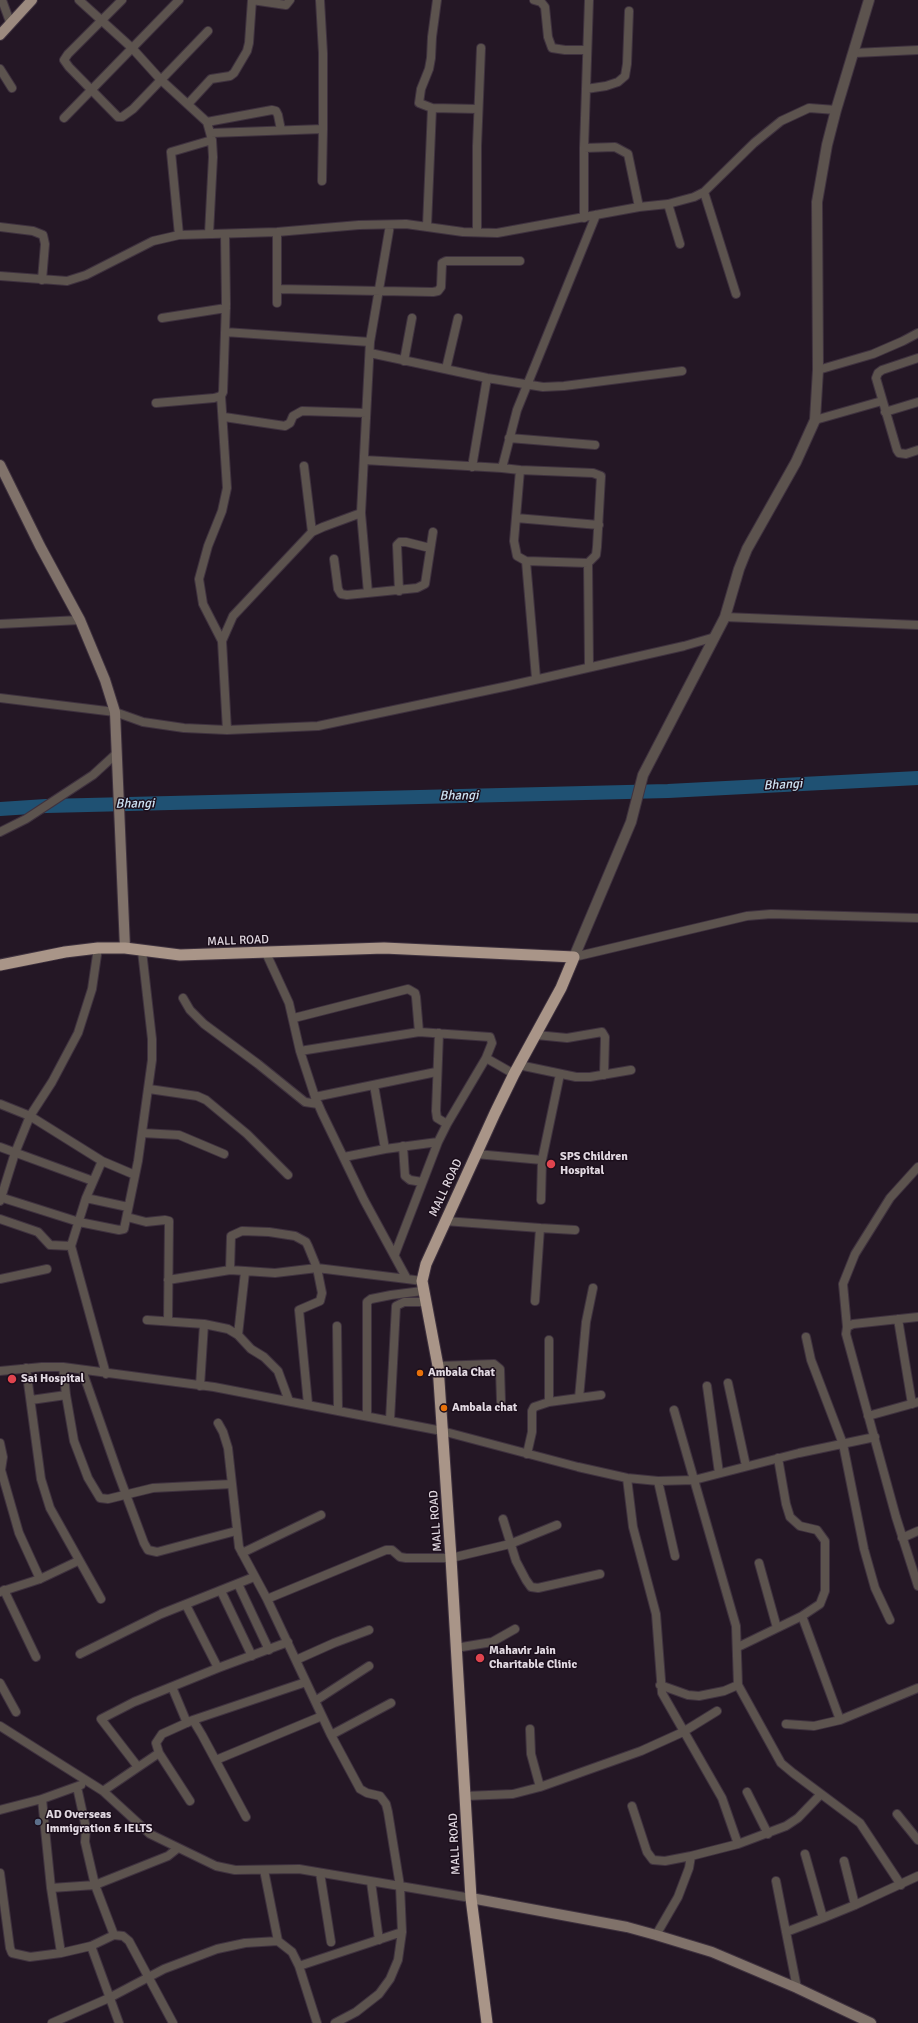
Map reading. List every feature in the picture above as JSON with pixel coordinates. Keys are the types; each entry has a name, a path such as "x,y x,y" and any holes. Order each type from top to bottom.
{"highway":[{"name":"MALL ROAD","path":"0,965 65,952 98,948 126,948 180,956 384,948 574,957 536,1035 516,1069 445,1221 426,1264 423,1291 438,1366 471,1898 487,2023"}],"main road":[{"path":"0,36 10,22 32,0"},
{"path":"1,470 80,620 105,680 115,712 126,948"},
{"path":"471,1898 627,1927 712,1952 797,1988 871,2023"}],"street":[{"path":"2,0 10,22"},
{"path":"79,0 101,22 132,48 160,79 207,122 212,137 213,157 210,234"},
{"path":"122,0 65,58 68,67 93,90 112,113 122,117 132,109 208,31"},
{"path":"64,118 93,90 179,0"},
{"path":"188,104 212,79 230,76 234,73 247,51 249,43 252,0 286,5 290,0"},
{"path":"320,0 323,53 322,180"},
{"path":"437,0 430,64 419,99 421,104 432,108 478,109"},
{"path":"534,0 541,2 545,7 549,42 552,48 565,50 587,50"},
{"path":"584,218 584,148 589,0"},
{"path":"574,957 616,860 636,805 640,786 657,748 725,617 739,569 747,549 796,462 815,420 818,370 817,202 827,145 836,110 869,0"},
{"path":"586,89 606,86 618,82 625,76 628,64 629,11"},
{"path":"477,232 480,48"},
{"path":"854,53 918,50"},
{"path":"0,70 12,88"},
{"path":"427,226 432,108"},
{"path":"0,276 61,282 75,280 153,242 179,235 277,232 390,225 427,226 477,232 513,231 639,207 668,204 694,197 704,192 754,143 781,121 809,108 836,110"},
{"path":"207,122 272,110 276,111 278,115 281,130"},
{"path":"179,235 171,152 212,137 281,130 323,129"},
{"path":"584,148 615,147 624,150 628,154 639,207"},
{"path":"704,192 736,294"},
{"path":"668,204 680,244"},
{"path":"502,468 509,438 527,385 596,215"},
{"path":"368,593 361,513 370,342 377,292 390,225"},
{"path":"0,227 33,230 43,235 45,244 42,280"},
{"path":"277,232 277,303"},
{"path":"225,234 225,387 221,396 224,417 227,482 226,498 208,546 199,579 203,604 222,641 227,730"},
{"path":"277,288 377,292 438,291 442,283 442,263 446,261 520,261"},
{"path":"162,318 226,308"},
{"path":"404,361 412,318"},
{"path":"446,369 458,318"},
{"path":"226,332 370,342"},
{"path":"818,370 874,354 903,342 918,333"},
{"path":"370,353 487,378 527,385 558,387 682,372"},
{"path":"918,358 886,368 878,373 876,378 894,444 899,453 906,454 918,450"},
{"path":"472,467 487,378"},
{"path":"156,403 221,396"},
{"path":"815,420 882,401"},
{"path":"885,412 918,402"},
{"path":"224,417 285,426 290,423 293,416 302,411 366,414"},
{"path":"509,438 595,445"},
{"path":"364,460 593,473 601,476 596,554 588,563 589,666"},
{"path":"304,466 312,532"},
{"path":"520,470 514,548 519,559 526,561 588,563"},
{"path":"222,641 228,626 240,608 312,532 323,526 361,513"},
{"path":"516,518 599,525"},
{"path":"334,559 338,589 341,594 347,595 399,591 416,588 425,584 433,532"},
{"path":"399,591 397,545 400,542 406,542 430,548"},
{"path":"526,561 536,678"},
{"path":"725,617 918,625"},
{"path":"0,624 80,620"},
{"path":"0,698 115,712 150,723 184,728 227,730 318,726 684,646 715,637"},
{"path":"0,832 22,821 93,775 117,753"},
{"path":"574,957 747,916 771,914 918,918"},
{"path":"98,948 92,989 78,1033 52,1082 30,1116 0,1198 79,1222 121,1230 124,1229 135,1175 149,1089 153,1049 142,951"},
{"path":"266,953 289,1003 294,1018 300,1051 316,1101 364,1200 407,1279 423,1291"},
{"path":"294,1018 408,989 415,993 419,1032"},
{"path":"184,998 190,1010 204,1024 258,1064 305,1102 316,1101 436,1072"},
{"path":"300,1051 419,1032 490,1037 492,1043 486,1058 438,1142 394,1254"},
{"path":"536,1035 568,1038 602,1032 605,1037 604,1075"},
{"path":"439,1033 436,1072 436,1116 447,1124"},
{"path":"486,1058 516,1069 576,1077 604,1075 631,1070"},
{"path":"542,1200 542,1160 560,1074"},
{"path":"374,1086 385,1149"},
{"path":"149,1089 196,1096 206,1100 247,1134 288,1175"},
{"path":"0,1104 30,1116 102,1161 135,1175"},
{"path":"142,1132 179,1135 224,1154"},
{"path":"344,1157 403,1146 438,1142"},
{"path":"403,1146 405,1176 410,1180 422,1182"},
{"path":"0,1147 93,1181"},
{"path":"476,1154 542,1160"},
{"path":"102,1161 86,1198 72,1246 106,1374"},
{"path":"918,1167 890,1198 855,1254 843,1284 847,1340 902,1538 918,1586"},
{"path":"86,1198 128,1206"},
{"path":"127,1217 146,1222 169,1221 168,1321"},
{"path":"0,1219 38,1232 50,1245 72,1246"},
{"path":"445,1221 575,1230"},
{"path":"535,1301 540,1228"},
{"path":"230,1270 229,1239 233,1233 242,1231 269,1232 300,1238 308,1246 317,1268 322,1298 317,1303 299,1310 308,1404"},
{"path":"168,1280 230,1270 275,1274 317,1268 407,1279"},
{"path":"0,1279 47,1269"},
{"path":"238,1335 245,1272"},
{"path":"578,1398 586,1322 592,1288"},
{"path":"367,1416 367,1302 391,1295 423,1291"},
{"path":"390,1420 396,1306 423,1291"},
{"path":"847,1327 870,1321 918,1317"},
{"path":"868,1416 915,1403 898,1319"},
{"path":"147,1320 204,1324 228,1329 238,1335 251,1349 264,1357 278,1371 289,1401"},
{"path":"200,1386 204,1324"},
{"path":"337,1326 338,1410"},
{"path":"806,1337 811,1360 843,1444 864,1549 875,1588 890,1620"},
{"path":"549,1340 549,1402"},
{"path":"438,1366 494,1364 500,1369 501,1401"},
{"path":"0,1371 26,1368 63,1367 200,1386 308,1404 442,1431 578,1468 626,1478 658,1482 694,1480 719,1472 875,1437"},
{"path":"63,1367 66,1395 79,1457 98,1496 108,1499 153,1488 232,1484"},
{"path":"26,1368 45,1492 50,1508 78,1561 101,1599"},
{"path":"82,1370 144,1543 151,1551 161,1551 236,1531"},
{"path":"728,1383 746,1466"},
{"path":"707,1386 719,1472"},
{"path":"31,1400 66,1395"},
{"path":"527,1454 532,1432 533,1409 549,1402 601,1395"},
{"path":"674,1410 733,1614 738,1647 738,1685 781,1763 860,1823 901,1885"},
{"path":"218,1423 226,1441 232,1484 237,1540 242,1553 267,1599 331,1735 360,1789 367,1793 380,1796 386,1804 400,1886 402,1932 398,1960 390,1979 380,1994 356,2012 335,2023"},
{"path":"0,1443 3,1459 1,1470 17,1527 40,1579"},
{"path":"738,1647 802,1616 820,1604 823,1598 826,1580 826,1549 821,1533 817,1530 800,1526 789,1514 778,1458"},
{"path":"626,1478 633,1527 656,1614 660,1685 662,1693 722,1798 738,1844"},
{"path":"658,1482 675,1556"},
{"path":"242,1553 321,1515"},
{"path":"504,1518 510,1544 526,1580 534,1588 545,1587 600,1574"},
{"path":"267,1599 386,1550 392,1550 400,1557 406,1558 451,1558 510,1544 557,1525"},
{"path":"902,1538 918,1531"},
{"path":"36,1657 2,1591 40,1579 78,1561"},
{"path":"759,1562 777,1628"},
{"path":"80,1654 161,1614 254,1577"},
{"path":"238,1584 269,1650"},
{"path":"221,1591 252,1656"},
{"path":"186,1605 218,1668"},
{"path":"802,1616 840,1720"},
{"path":"456,1648 492,1642 515,1629"},
{"path":"296,1660 334,1643 369,1630"},
{"path":"138,1767 101,1719 118,1709 218,1668 288,1642"},
{"path":"315,1701 369,1666"},
{"path":"190,1801 159,1753 156,1744 158,1738 166,1732 190,1721 306,1682"},
{"path":"0,1683 16,1712"},
{"path":"660,1685 699,1696 724,1691 738,1685"},
{"path":"172,1687 190,1721 216,1760 246,1817"},
{"path":"786,1724 814,1726 840,1720 918,1688"},
{"path":"331,1735 391,1703"},
{"path":"465,1796 513,1794 595,1769 683,1732 717,1711"},
{"path":"216,1760 322,1716"},
{"path":"0,1726 103,1791 150,1834 216,1866 227,1869 299,1869 471,1898"},
{"path":"530,1729 531,1754 540,1787"},
{"path":"103,1791 159,1753"},
{"path":"0,1810 42,1799 89,1782"},
{"path":"77,1787 86,1828 85,1842 95,1885 114,1935"},
{"path":"747,1792 768,1834"},
{"path":"632,1806 650,1857 653,1860 664,1861 738,1844 768,1834 798,1818 821,1794"},
{"path":"42,1799 51,1888 61,1953"},
{"path":"898,1814 918,1840"},
{"path":"51,1888 95,1885 168,1856 178,1848"},
{"path":"805,1854 823,1918"},
{"path":"656,1935 678,1897 689,1868 691,1856"},
{"path":"844,1861 855,1905"},
{"path":"264,1870 278,1941 292,1952 299,1966 317,2023"},
{"path":"0,1873 2,1906 12,1954 30,1957 61,1953 90,1946 114,1935 123,1936 129,1940 173,2023"},
{"path":"320,1873 331,1942"},
{"path":"786,1932 855,1905 918,1876"},
{"path":"776,1881 797,1988"},
{"path":"371,1882 379,1940"},
{"path":"299,1966 402,1932"},
{"path":"52,2023 109,1998 164,1969 217,1949 245,1943 278,1941"},
{"path":"90,1946 119,2023"}],"waterway":[{"name":"Bhangi","path":"0,809 46,806 668,791 918,778"}],"place":[{"name":"SPS Children Hospital","path":"551,1164"},
{"name":"Ambala Chat","path":"420,1373"},
{"name":"Sai Hospital","path":"12,1379"},
{"name":"Ambala chat","path":"444,1408"},
{"name":"Mahavir Jain Charitable Clinic","path":"480,1658"},
{"name":"AD Overseas Immigration & IELTS","path":"38,1822"}]}
